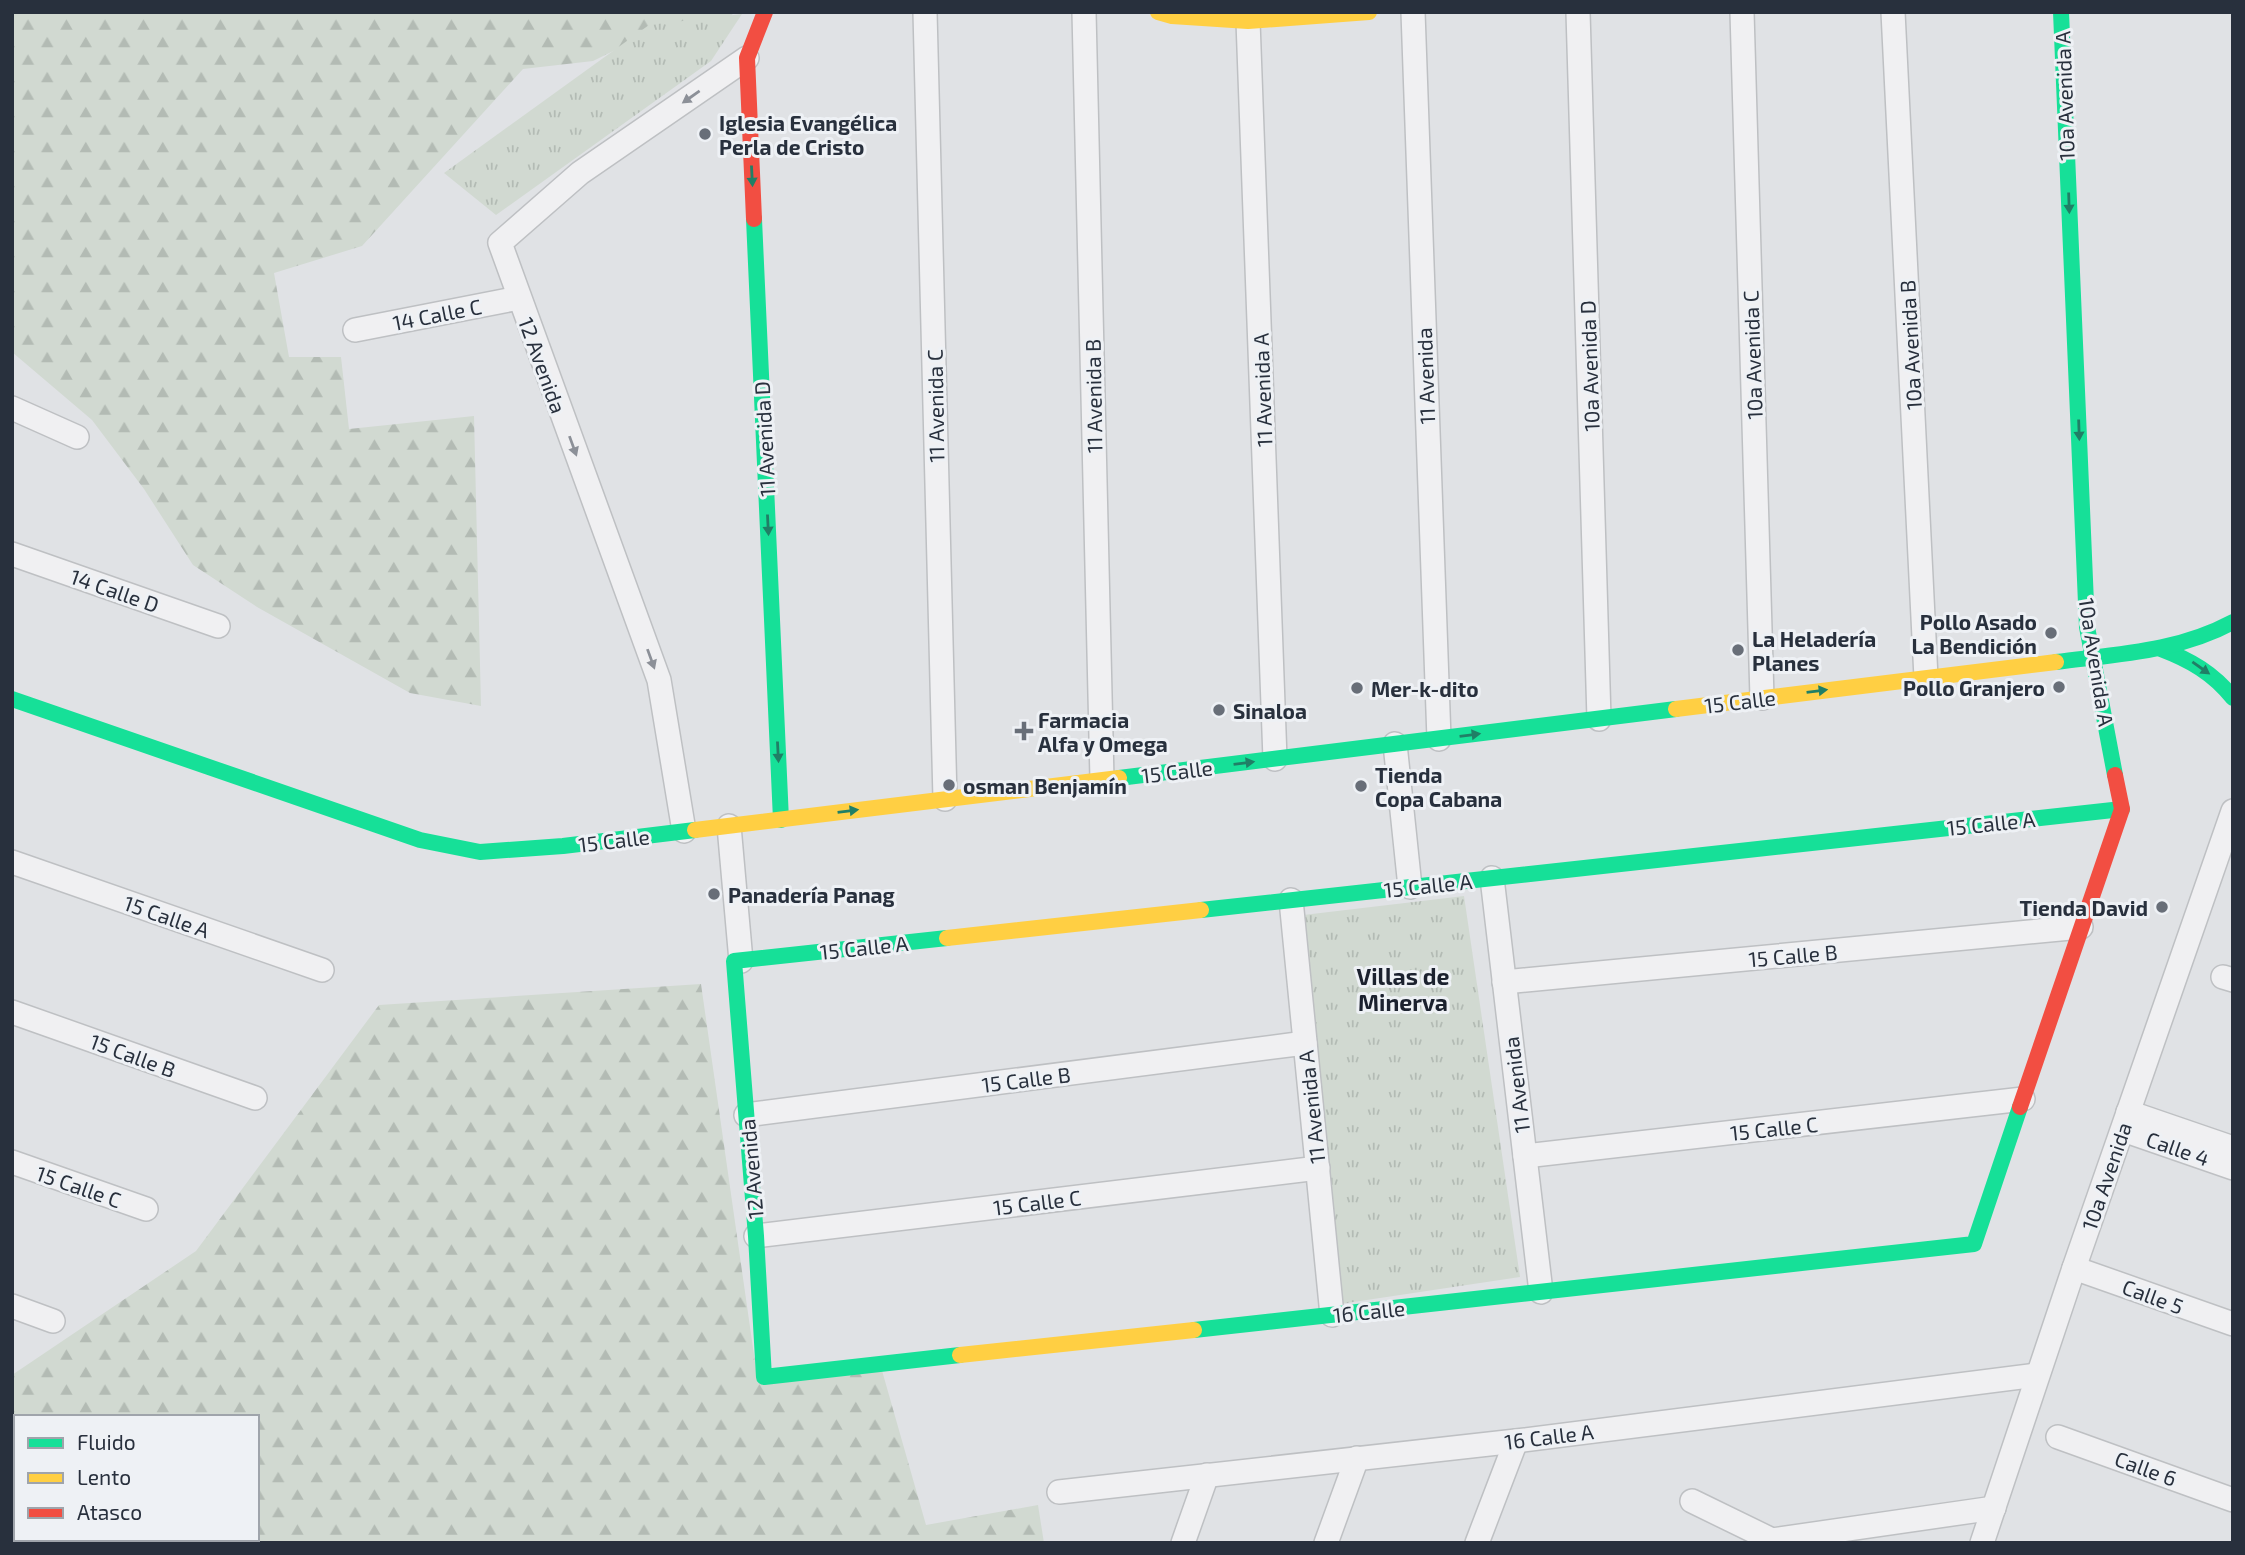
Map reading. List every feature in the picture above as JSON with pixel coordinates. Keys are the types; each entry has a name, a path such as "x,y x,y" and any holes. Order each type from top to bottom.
{"street":[{"path":"747,58 765,12"},
{"name":"11 Avenida C","path":"925,12 945,799"},
{"name":"11 Avenida B","path":"1084,12 1102,780"},
{"path":"1158,12 1172,16 1248,21 1369,12"},
{"name":"11 Avenida","path":"1413,12 1439,739"},
{"name":"10a Avenida D","path":"1578,12 1599,719"},
{"name":"10a Avenida C","path":"1742,12 1762,698"},
{"name":"10a Avenida B","path":"1893,12 1926,678"},
{"name":"10a Avenida A","path":"1974,1244 2122,808 2087,627 2061,12"},
{"name":"11 Avenida A","path":"1248,21 1275,759"},
{"name":"12 Avenida","path":"684,831 659,680 499,243 580,173 747,58"},
{"name":"11 Avenida D","path":"747,58 781,820"},
{"name":"14 Calle C","path":"355,330 519,298"},
{"path":"12,408 77,436"},
{"name":"14 Calle D","path":"12,554 218,626"},
{"name":"15 Calle","path":"12,699 420,840 480,852 563,846 781,820 2161,649 2214,632 2233,622"},
{"path":"2161,649 2194,662 2222,684 2233,698"},
{"path":"1395,744 1409,887"},
{"name":"15 Calle A","path":"737,961 2122,808"},
{"name":"10a Avenida","path":"1982,1543 2037,1375 2233,811"},
{"path":"729,826 737,961"},
{"name":"15 Calle A","path":"12,862 322,970"},
{"name":"11 Avenida","path":"1492,878 1541,1292"},
{"name":"11 Avenida A","path":"1291,900 1332,1315"},
{"name":"15 Calle B","path":"1504,982 2081,927"},
{"name":"12 Avenida","path":"737,961 764,1377"},
{"name":"15 Calle B","path":"12,1012 255,1098"},
{"name":"15 Calle B","path":"746,1115 1305,1043"},
{"name":"15 Calle C","path":"1525,1156 2023,1099"},
{"name":"Calle 4","path":"2125,1121 2233,1148"},
{"name":"Calle 4","path":"2125,1121 2233,1168"},
{"name":"15 Calle C","path":"12,1163 146,1209"},
{"name":"15 Calle C","path":"756,1236 1318,1168"},
{"name":"16 Calle","path":"764,1377 1974,1244"},
{"name":"Calle 5","path":"2074,1268 2233,1324"},
{"path":"12,1306 54,1321"},
{"name":"16 Calle A","path":"1059,1492 1516,1441 2037,1375"},
{"name":"Calle 6","path":"2059,1437 2233,1500"},
{"path":"1477,1543 1516,1441"},
{"path":"1326,1543 1357,1458"},
{"path":"1183,1543 1207,1475"},
{"path":"1692,1501 1772,1540 1994,1508"}],"green space":[{"path":"12,12 734,12 710,47 646,35 593,61 523,69 362,246 274,273 289,357 341,357 349,429 474,416 481,706 410,693 257,607 193,565 144,489 92,420 12,352"},
{"path":"742,14 711,61 496,215 444,173 649,25"},
{"path":"1464,896 1520,1277 1340,1304 1295,916"},
{"path":"701,984 758,1383 879,1360 926,1525 1038,1505 1044,1543 12,1543 12,1375 196,1251 379,1005"}],"traffic: fast":[{"path":"2061,12 2087,627 2115,775"},
{"path":"754,219 781,820"},
{"path":"2056,662 2169,646 2233,622"},
{"path":"2161,649 2200,668 2233,698"},
{"path":"12,699 420,840 480,852 563,846 695,830"},
{"path":"1119,778 1676,709"},
{"path":"1201,910 2122,809"},
{"path":"947,938 734,961 756,1236 764,1377 960,1355"},
{"path":"1194,1330 1974,1244 2020,1107"}],"traffic: slow":[{"path":"1158,12 1172,16 1248,21 1369,12"},
{"path":"1676,709 2056,662"},
{"path":"695,830 1119,778"},
{"path":"947,938 1201,910"},
{"path":"960,1355 1194,1330"}],"traffic: jam":[{"path":"754,219 747,58 765,12"},
{"path":"2020,1107 2122,809 2115,775"}],"place":[{"name":"Iglesia Evangélica Perla de Cristo","path":"705,134"},
{"name":"Pollo Asado La Bendición","path":"2051,633"},
{"name":"La Heladería Planes","path":"1738,650"},
{"name":"Pollo Granjero","path":"2059,687"},
{"name":"Mer-k-dito","path":"1357,688"},
{"name":"Sinaloa","path":"1219,710"},
{"name":"Farmacia Alfa y Omega","path":"1024,731"},
{"name":"osman Benjamín","path":"949,785"},
{"name":"Tienda Copa Cabana","path":"1361,786"},
{"name":"Panadería Panag","path":"714,894"},
{"name":"Tienda David","path":"2162,907"}],"district":[{"name":"Villas de Minerva","path":"1403,989"}]}
